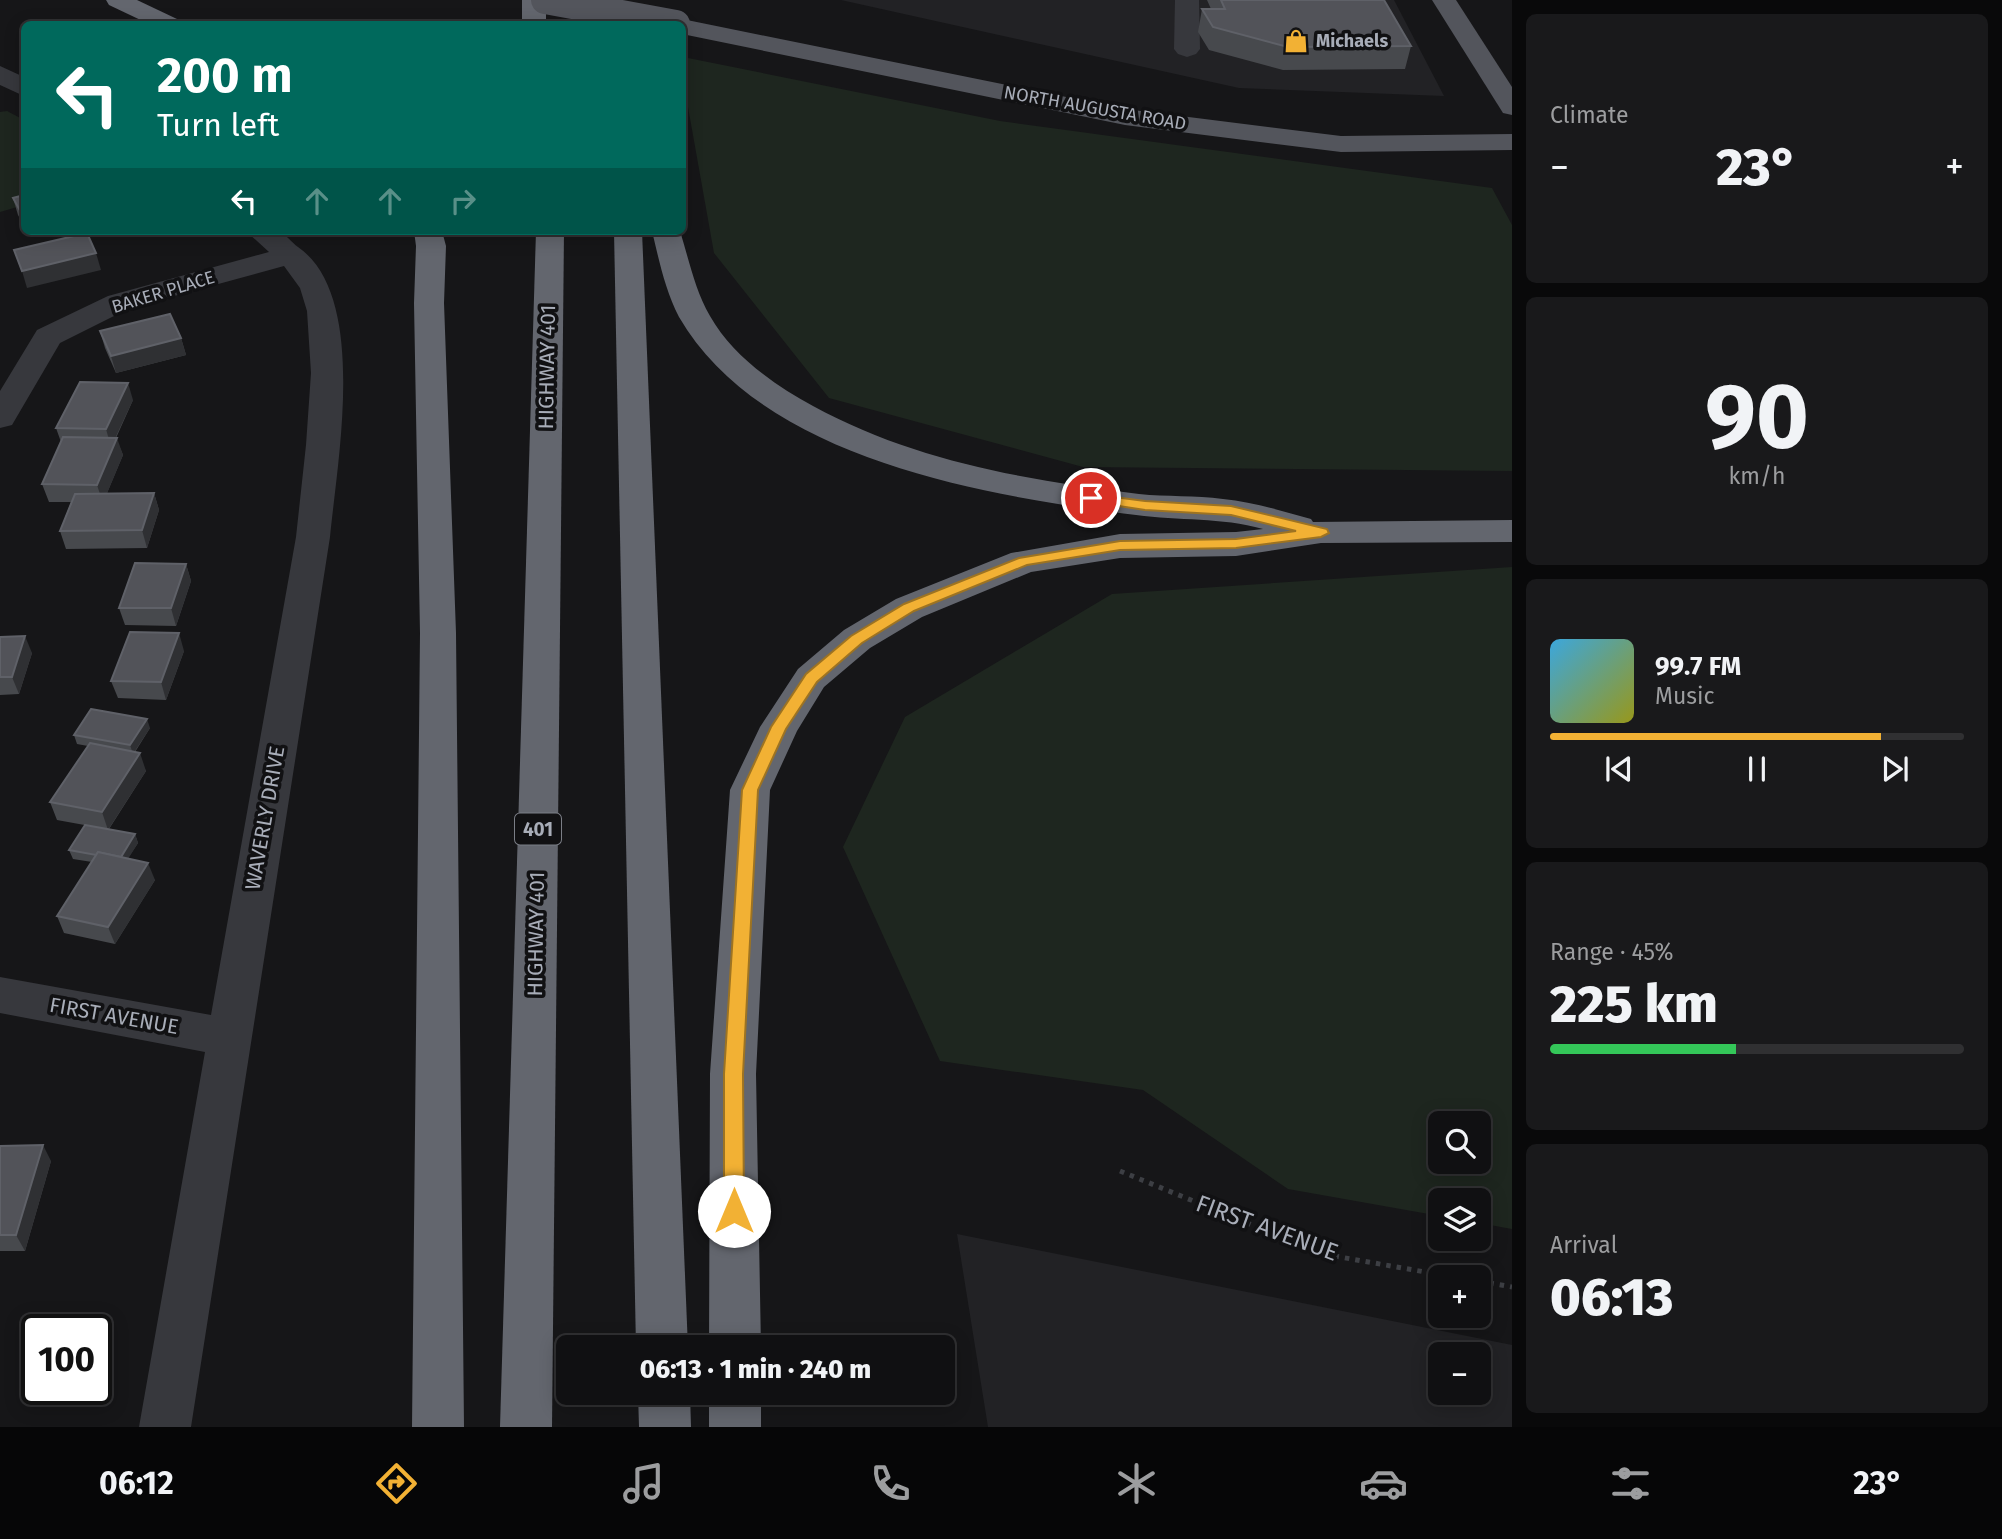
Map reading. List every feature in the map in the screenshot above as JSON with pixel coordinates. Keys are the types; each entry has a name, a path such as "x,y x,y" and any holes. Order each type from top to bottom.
{"highway":[{"path":"118,0 162,21"},
{"path":"534,0 534,21"},
{"path":"554,21 555,0"},
{"path":"622,21 623,0"},
{"path":"428,235 438,633 438,1427"},
{"name":"HIGHWAY 401","path":"526,1427 550,235"},
{"path":"628,235 663,1335"},
{"path":"667,235 694,316 714,344 761,388 821,426 887,453 1006,486 1145,506 1231,511 1321,533"},
{"path":"735,1335 733,1074 750,790 779,727 811,678 857,639 909,608 1024,561 1120,545 1236,544 1321,533 1512,531"},
{"path":"664,1405 665,1427"},
{"path":"735,1405 735,1427"}],"main road":[{"path":"545,0 660,21"},
{"path":"1444,0 1512,107"},
{"name":"NORTH AUGUSTA ROAD","path":"686,27 1125,117 1341,144 1512,142"}],"street":[{"path":"1187,0 1187,49"},
{"path":"0,75 21,86"},
{"name":"WAVERLY DRIVE","path":"165,1427 313,537 320,459 328,335 316,289 292,255 265,235"},
{"name":"BAKER PLACE","path":"0,418 48,337 119,302 292,255"},
{"name":"FIRST AVENUE","path":"0,995 228,1037"}],"path":[{"name":"FIRST AVENUE","path":"1120,1171 1323,1254 1428,1273"},
{"path":"1491,1283 1512,1287"}],"shaded area":[{"path":"841,0 1394,0 1444,96 1239,88"},
{"path":"686,58 1000,121 1492,188 1512,225 1512,471 1083,467 829,398 714,253 686,96"},
{"path":"7,111 21,118 21,206 0,212 0,112"},
{"path":"1512,567 1512,1229 1491,1225 1491,1188 1428,1188 1428,1214 1288,1189 1143,1090 940,1061 843,847 905,717 1112,594"},
{"path":"957,1234 1512,1345 1512,1427 988,1427"}],"building":[{"path":"1221,0 1384,0 1411,46 1288,47 1213,27 1202,9 1225,9"},
{"path":"21,196 21,212 13,198"},
{"path":"88,235 96,253 22,271 14,250"},
{"path":"170,314 181,338 111,356 100,331"},
{"path":"80,382 128,383 106,429 56,428"},
{"path":"63,437 117,438 97,485 42,484"},
{"path":"154,493 142,530 60,531 75,494"},
{"path":"135,563 186,564 171,608 119,608"},
{"path":"130,632 179,633 161,682 111,681"},
{"path":"25,636 12,677 0,677 0,637"},
{"path":"91,709 147,719 130,745 74,735"},
{"path":"90,743 140,753 102,812 50,802"},
{"path":"85,825 135,834 121,857 69,850"},
{"path":"98,852 148,863 108,927 57,916"},
{"path":"43,1145 16,1235 0,1235 0,1146"}],"place":[{"name":"Michaels","path":"1296,41"}],"route":[{"path":"734,1211 733,1074 750,790 779,727 811,678 857,639 909,608 1024,561 1120,545 1236,544 1321,533 1231,511 1145,506 1091,498"}]}
